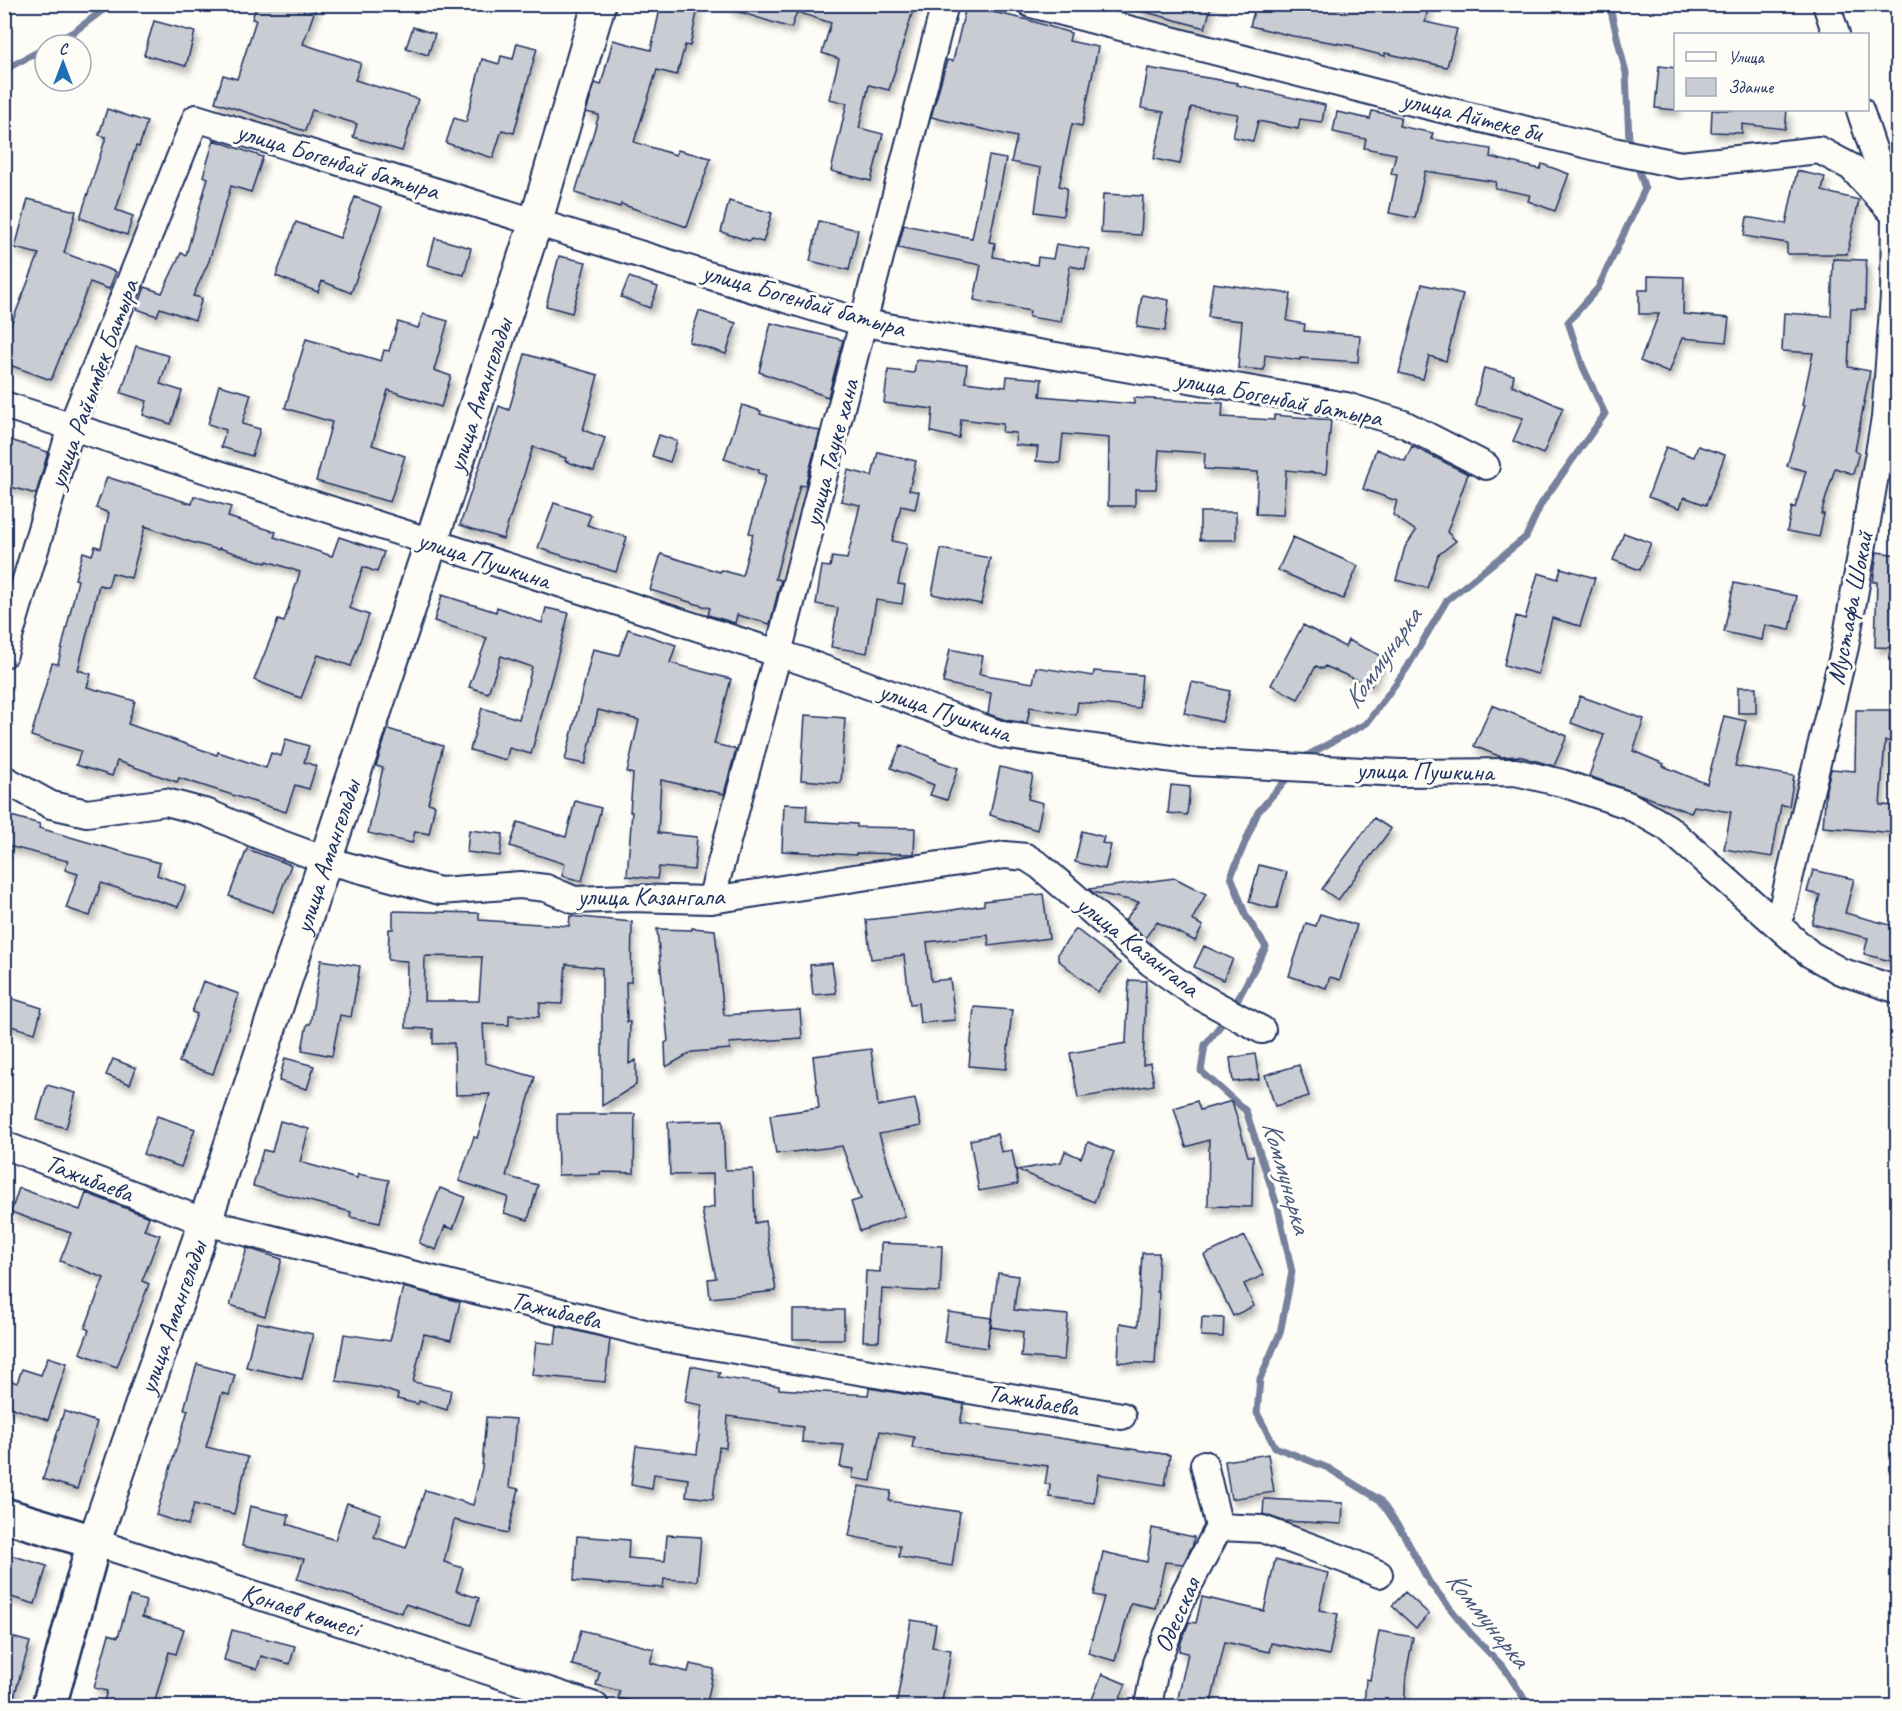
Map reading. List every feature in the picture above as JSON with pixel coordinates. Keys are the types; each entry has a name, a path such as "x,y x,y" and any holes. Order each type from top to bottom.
{"main road":[{"name":"Қонаев көшесі","path":"4,1515 94,1542"},
{"name":"улица Амангельды","path":"49,1707 94,1542"}],"street":[{"name":"улица Амангельды","path":"94,1542 204,1222 431,543 536,221 599,4"},
{"name":"улица Тауке хана","path":"711,900 778,653 945,4"},
{"name":"улица Айтеке би","path":"1031,4 1613,151 1681,165 1819,150 1851,167 1894,215"},
{"path":"1826,4 1836,33"},
{"name":"Мустафа Шокай","path":"1778,925 1845,646 1885,418 1894,296 1894,215 1860,111"},
{"name":"улица Богенбай батыра","path":"196,118 864,323 1346,406 1404,424 1486,466"},
{"name":"улица Райымбек Батыра","path":"4,654 71,428 196,118"},
{"name":"улица Пушкина","path":"4,405 778,653 1002,735 1194,762 1401,773 1515,772 1562,783 1628,805 1668,828 1810,954 1840,971 1898,990"},
{"name":"улица Казангапа","path":"4,779 51,805 87,813 166,802 208,813 260,836 325,860 440,891 520,885 546,888 574,900 628,898 711,900 994,856 1026,857 1040,866 1151,963 1194,993 1262,1030"},
{"name":"Тажибаева","path":"4,1145 204,1222 665,1338 1122,1416"},
{"path":"1204,1464 1219,1527 1262,1529 1379,1574"},
{"name":"Одесская","path":"1148,1707 1156,1663 1180,1604 1219,1527"},
{"name":"Қонаев көшесі","path":"94,1542 596,1707"}],"building":[{"path":"257,4 317,4 303,44 361,63 355,80 418,99 402,151 353,137 357,124 312,110 305,131 215,102 223,75 237,79 256,20 252,19"},
{"path":"661,4 683,4 698,8 690,46 685,45 677,75 657,70 634,142 676,155 677,150 711,158 687,227 621,204 620,207 575,193 599,115 586,112 595,83 601,85 613,40 651,50"},
{"path":"730,4 915,4 889,90 869,85 859,128 883,134 871,181 831,171 847,103 829,99 839,59 822,53 831,23 797,12 791,28 730,9"},
{"path":"1139,4 1212,4 1205,28 1138,10"},
{"path":"1256,4 1377,4 1404,11 1406,4 1429,4 1425,22 1457,29 1447,67 1385,53 1385,56 1354,48 1354,46 1250,26"},
{"path":"966,6 1028,20 1071,33 1069,41 1098,47 1082,126 1072,124 1059,186 1067,188 1063,216 1035,212 1041,168 1011,162 1017,137 931,117 947,60 953,61"},
{"path":"154,21 195,32 186,66 144,55"},
{"path":"413,27 435,34 428,55 406,48"},
{"path":"517,43 537,48 514,133 502,130 493,158 446,143 454,118 466,122 482,59 499,64 501,56 513,59"},
{"path":"1659,66 1674,68 1674,110 1655,108"},
{"path":"1148,68 1237,83 1237,85 1325,105 1322,122 1300,119 1298,129 1258,121 1253,141 1233,137 1238,114 1191,107 1180,164 1154,159 1164,112 1141,108"},
{"path":"107,109 147,122 139,147 136,146 116,210 133,216 127,235 80,218 106,137 99,135"},
{"path":"1372,111 1401,117 1399,126 1433,133 1431,139 1491,149 1490,157 1540,169 1542,164 1569,174 1555,211 1528,201 1530,195 1495,188 1496,182 1425,171 1415,218 1389,213 1397,175 1391,174 1396,154 1364,148 1366,139 1333,132 1337,112 1370,119"},
{"path":"1712,111 1787,111 1785,129 1742,124 1742,133 1711,132"},
{"path":"214,140 263,157 251,192 231,186 209,261 193,296 202,298 195,320 160,308 157,316 137,309 145,287 162,293 181,253 186,255 208,178 203,176"},
{"path":"989,156 1006,159 989,242 995,243 993,257 1037,265 1038,257 1053,259 1056,244 1089,249 1085,269 1070,266 1061,322 1029,317 1030,311 974,300 981,265 898,248 904,225 972,238"},
{"path":"1797,171 1825,177 1822,191 1859,200 1847,254 1787,254 1787,243 1744,236 1747,217 1786,224"},
{"path":"1103,194 1143,196 1141,235 1101,233"},
{"path":"355,197 382,207 351,293 322,281 318,292 276,276 296,222 340,238"},
{"path":"28,199 76,211 64,253 116,272 109,289 90,282 51,380 4,363 4,325 10,327 39,254 15,248"},
{"path":"729,201 772,213 763,242 751,239 750,241 721,232"},
{"path":"819,221 858,230 849,270 810,261"},
{"path":"435,238 471,248 464,275 428,265"},
{"path":"559,256 586,262 572,313 546,306"},
{"path":"1833,259 1866,260 1865,309 1851,309 1848,367 1870,371 1855,451 1859,452 1853,474 1835,468 1821,514 1824,514 1819,537 1787,531 1792,507 1795,508 1806,471 1787,466 1805,405 1802,405 1813,353 1782,351 1784,313 1831,316"},
{"path":"1648,276 1684,277 1683,314 1729,318 1726,342 1682,338 1669,373 1640,361 1659,314 1639,314 1639,290 1648,290"},
{"path":"629,277 658,287 650,308 621,297"},
{"path":"1213,283 1291,294 1287,321 1305,324 1304,331 1360,335 1358,362 1300,358 1300,360 1265,355 1264,370 1238,368 1242,321 1208,317"},
{"path":"1422,284 1463,294 1446,361 1429,356 1423,379 1399,373"},
{"path":"1142,295 1169,300 1165,331 1137,327"},
{"path":"699,311 736,323 726,354 689,342"},
{"path":"423,314 448,321 434,370 451,376 441,407 388,390 372,445 405,456 390,502 316,481 332,422 285,408 306,339 381,361 384,350 389,351 398,322 418,328"},
{"path":"771,323 843,340 828,397 759,372"},
{"path":"136,346 169,356 160,384 182,391 171,424 143,415 147,401 121,393"},
{"path":"525,354 598,375 583,430 605,438 594,471 565,461 566,458 533,447 503,539 460,525 499,406 509,410"},
{"path":"916,360 967,365 965,382 1006,387 1007,376 1042,379 1040,396 1134,404 1134,398 1223,403 1222,417 1274,420 1274,415 1331,420 1326,474 1286,470 1283,515 1256,514 1258,472 1204,469 1205,453 1159,450 1156,489 1135,489 1135,506 1108,506 1109,438 1063,434 1060,463 1036,461 1038,447 1015,445 1016,433 1002,432 1003,424 961,419 959,438 931,432 933,409 884,403 888,370 914,373"},
{"path":"1484,368 1514,375 1512,385 1563,408 1543,454 1513,441 1523,418 1475,405"},
{"path":"219,385 251,394 242,424 260,429 252,456 221,447 226,430 208,424"},
{"path":"742,405 761,411 760,414 820,431 805,486 800,485 775,579 781,580 770,624 737,615 735,623 708,615 710,608 650,590 661,554 720,572 721,570 742,576 753,534 749,533 766,475 758,473 759,470 724,459"},
{"path":"659,435 677,441 670,462 652,456"},
{"path":"4,438 48,452 36,494 4,485"},
{"path":"1412,446 1468,474 1447,532 1456,541 1438,555 1427,588 1396,580 1405,547 1416,531 1393,515 1397,501 1363,489 1376,449 1405,461"},
{"path":"1698,446 1725,455 1706,505 1684,497 1680,508 1648,497 1666,447 1694,457"},
{"path":"878,452 916,461 909,490 919,492 915,509 901,506 892,541 907,544 898,584 905,585 902,604 876,600 867,653 831,647 838,608 816,604 822,566 830,567 832,557 847,559 860,505 841,501 848,470 872,476"},
{"path":"107,477 192,504 194,496 231,507 228,517 276,532 274,537 332,556 339,537 384,552 377,572 363,567 349,608 369,615 351,666 318,655 301,698 254,680 278,620 284,622 300,572 267,561 266,563 184,540 145,526 131,578 112,573 108,587 99,585 78,670 91,674 87,687 135,701 128,724 217,755 218,752 266,768 271,753 281,756 286,739 309,746 304,762 316,766 309,789 295,785 286,812 179,778 177,782 117,761 112,776 76,765 81,751 31,736 52,663 58,664 78,580 75,579 83,552 92,555 95,546 101,548 109,513 96,508"},
{"path":"554,503 591,515 587,525 627,537 616,572 538,548"},
{"path":"1200,512 1236,512 1236,540 1200,540"},
{"path":"1624,533 1651,543 1640,570 1613,560"},
{"path":"1293,537 1358,566 1343,599 1278,570"},
{"path":"941,549 990,558 981,604 932,594"},
{"path":"1877,552 1898,555 1898,648 1875,647 1877,582 1873,582"},
{"path":"1561,568 1595,578 1580,626 1552,618 1538,674 1504,665 1516,616 1525,619 1538,573 1558,579"},
{"path":"1734,583 1797,596 1790,630 1765,625 1762,640 1724,632"},
{"path":"442,595 496,612 497,607 542,623 546,608 569,613 531,754 509,748 506,760 470,750 482,708 519,719 532,667 501,656 488,693 469,687 487,638 434,621"},
{"path":"1303,625 1345,647 1348,640 1384,657 1371,686 1325,666 1323,669 1316,666 1298,699 1271,685"},
{"path":"628,629 676,645 670,663 731,679 714,744 736,749 724,794 661,780 658,833 697,837 694,870 659,867 657,879 627,876 633,774 627,772 639,720 598,710 585,764 565,760 593,649 619,655"},
{"path":"950,649 983,656 979,674 1033,683 1036,667 1093,676 1094,671 1142,675 1139,708 1078,702 1076,715 1030,707 1027,723 1006,720 988,714 991,693 943,683"},
{"path":"1192,682 1230,691 1222,722 1184,713"},
{"path":"1738,687 1756,687 1756,713 1738,713"},
{"path":"1580,696 1644,719 1633,751 1707,784 1724,716 1746,721 1735,766 1794,776 1789,806 1781,805 1772,857 1724,849 1731,812 1694,806 1691,813 1589,776 1604,735 1571,723"},
{"path":"1492,705 1567,736 1554,766 1519,756 1501,757 1474,746"},
{"path":"1856,710 1890,710 1890,741 1885,741 1880,805 1898,806 1896,833 1823,827 1826,789 1831,769 1855,771"},
{"path":"805,715 845,718 841,783 801,780"},
{"path":"388,729 443,746 428,803 435,805 429,834 415,831 412,843 368,833 383,768 376,766"},
{"path":"901,745 958,768 947,800 930,795 934,785 891,768"},
{"path":"1000,767 1033,775 1028,799 1043,803 1037,830 990,815"},
{"path":"1171,785 1190,787 1187,815 1168,813"},
{"path":"575,801 601,808 582,881 562,876 565,864 510,846 518,822 566,837"},
{"path":"784,804 807,805 806,821 857,824 857,827 915,828 914,854 856,853 856,855 782,851"},
{"path":"4,814 40,824 39,828 160,863 157,875 186,886 178,907 101,883 90,916 66,908 78,874 65,870 68,861 4,845"},
{"path":"1374,818 1391,829 1338,900 1322,889"},
{"path":"469,830 503,834 500,856 467,852"},
{"path":"1082,831 1104,837 1102,843 1111,845 1105,869 1075,862"},
{"path":"247,849 291,865 273,912 229,896"},
{"path":"1259,865 1287,872 1277,908 1249,902"},
{"path":"1813,870 1854,879 1845,913 1898,927 1898,963 1864,954 1868,938 1812,924 1820,895 1807,892"},
{"path":"1175,878 1206,894 1192,920 1203,926 1195,941 1157,922 1145,938 1125,920 1139,902 1092,892 1089,889"},
{"path":"1043,894 1049,938 989,946 988,935 927,942 931,981 950,979 955,1020 920,1023 918,1003 910,1004 904,955 871,959 866,920 946,911 984,905 984,901"},
{"path":"393,911 479,913 479,920 569,926 570,916 632,922 631,982 626,982 627,1022 630,1022 629,1064 636,1060 636,1085 602,1106 602,968 566,964 562,1004 540,1003 539,1017 509,1015 509,1025 483,1024 485,1063 535,1077 506,1176 538,1185 528,1220 504,1213 508,1197 459,1181 474,1137 477,1138 490,1094 456,1095 454,1043 433,1044 433,1029 406,1028 407,961 388,960 389,929 393,929","holes":["425,956 482,957 479,1001 424,1001"]},
{"path":"1320,914 1357,925 1340,980 1330,977 1326,988 1289,976 1306,923 1316,926"},
{"path":"692,928 715,930 724,1015 800,1010 802,1038 729,1043 730,1049 692,1052 666,1067 665,1043 668,1041 657,929 692,930"},
{"path":"1076,929 1120,963 1098,992 1058,960 1058,953"},
{"path":"1204,946 1233,959 1223,980 1194,967"},
{"path":"321,960 360,966 351,1017 340,1015 332,1056 302,1050 307,1024 310,1024"},
{"path":"832,963 836,993 813,995 810,965"},
{"path":"1129,980 1146,981 1143,1065 1150,1063 1154,1085 1078,1098 1070,1053 1126,1043"},
{"path":"203,981 239,994 213,1074 179,1062 197,1014 192,1012"},
{"path":"4,996 42,1008 35,1033 4,1024"},
{"path":"974,1007 1012,1010 1006,1069 969,1066"},
{"path":"871,1049 878,1106 915,1099 921,1126 879,1134 905,1216 860,1231 851,1202 861,1199 842,1146 776,1154 770,1115 819,1108 813,1056"},
{"path":"1255,1054 1259,1079 1233,1082 1230,1058"},
{"path":"285,1058 314,1066 307,1089 279,1081"},
{"path":"113,1059 136,1068 130,1084 106,1075"},
{"path":"1299,1065 1309,1096 1275,1106 1265,1075"},
{"path":"47,1085 76,1093 66,1128 37,1120"},
{"path":"1197,1101 1200,1110 1232,1101 1248,1156 1253,1156 1252,1207 1208,1206 1209,1140 1186,1147 1174,1108"},
{"path":"557,1114 635,1114 634,1173 600,1172 600,1174 558,1175"},
{"path":"157,1116 195,1129 181,1167 143,1154"},
{"path":"723,1120 725,1170 753,1169 755,1223 765,1221 776,1291 710,1298 708,1279 716,1278 702,1210 714,1207 713,1174 670,1175 668,1122"},
{"path":"280,1121 309,1129 300,1162 357,1178 358,1174 389,1180 380,1223 350,1217 351,1212 253,1186 263,1150 272,1152"},
{"path":"997,1134 1001,1152 1012,1150 1018,1184 979,1191 970,1140"},
{"path":"1088,1142 1114,1152 1094,1202 1017,1170 1061,1162 1065,1151 1081,1158"},
{"path":"19,1188 80,1210 86,1193 149,1217 144,1230 160,1235 142,1281 149,1284 117,1367 80,1353 89,1330 85,1328 104,1278 60,1261 71,1233 11,1212"},
{"path":"440,1188 465,1197 453,1229 445,1226 436,1250 419,1243"},
{"path":"1245,1236 1264,1275 1244,1284 1254,1306 1233,1316 1204,1255"},
{"path":"881,1243 942,1246 940,1292 882,1289 879,1341 863,1341 866,1271 880,1272"},
{"path":"247,1248 282,1259 265,1316 230,1305"},
{"path":"1142,1253 1159,1253 1155,1364 1118,1362 1120,1323 1138,1326"},
{"path":"998,1273 1018,1276 1014,1310 1068,1315 1064,1360 1021,1357 1023,1332 991,1327"},
{"path":"403,1287 460,1302 451,1340 424,1334 413,1382 451,1390 447,1410 419,1401 418,1404 397,1399 398,1394 380,1388 336,1381 344,1334 390,1341"},
{"path":"793,1310 844,1310 844,1339 793,1339"},
{"path":"948,1312 991,1318 987,1348 944,1342"},
{"path":"1202,1317 1224,1318 1223,1337 1201,1336"},
{"path":"257,1322 313,1334 302,1379 246,1367"},
{"path":"557,1326 610,1339 605,1382 532,1375 536,1342 555,1344"},
{"path":"48,1357 67,1363 48,1420 4,1405 4,1378 17,1383 22,1369 41,1375"},
{"path":"197,1364 235,1375 229,1395 222,1393 206,1447 248,1457 234,1514 194,1504 188,1525 156,1515 188,1410 184,1409"},
{"path":"691,1366 720,1372 718,1377 779,1386 779,1389 868,1395 869,1388 964,1404 960,1423 1170,1455 1165,1485 1098,1474 1094,1503 1049,1497 1050,1484 1045,1484 1048,1466 912,1448 914,1437 880,1431 871,1481 852,1478 854,1469 840,1467 844,1445 802,1442 803,1427 728,1416 726,1448 719,1447 713,1499 686,1496 688,1479 654,1474 652,1489 631,1485 636,1446 697,1454 702,1405 685,1402"},
{"path":"64,1411 97,1422 77,1489 43,1479"},
{"path":"486,1417 516,1419 509,1487 519,1489 508,1533 454,1520 444,1562 463,1568 456,1591 479,1598 471,1625 405,1604 402,1613 297,1579 304,1559 242,1546 250,1506 289,1515 287,1524 335,1540 347,1503 381,1514 374,1537 406,1548 425,1490 473,1505 482,1468"},
{"path":"1268,1454 1274,1492 1231,1499 1225,1461"},
{"path":"859,1486 891,1491 889,1501 960,1512 952,1566 899,1557 900,1546 849,1536"},
{"path":"1264,1499 1343,1503 1342,1524 1283,1521 1263,1514"},
{"path":"1152,1528 1194,1537 1193,1544 1183,1564 1165,1562 1155,1608 1131,1603 1115,1661 1088,1653 1104,1597 1094,1595 1103,1552 1147,1562"},
{"path":"667,1535 701,1537 697,1581 664,1579 663,1588 574,1581 577,1536 629,1540 628,1558 665,1561"},
{"path":"4,1553 47,1566 35,1604 4,1595"},
{"path":"1275,1560 1328,1573 1319,1610 1338,1614 1329,1655 1271,1643 1269,1652 1225,1642 1210,1707 1176,1707 1188,1653 1179,1651 1181,1642 1189,1622 1196,1623 1202,1597 1264,1611"},
{"path":"1405,1592 1429,1614 1416,1628 1392,1606"},
{"path":"130,1596 146,1601 142,1617 184,1629 176,1654 169,1652 153,1707 102,1707 107,1691 94,1688 109,1634 118,1637"},
{"path":"911,1620 936,1624 932,1647 951,1650 941,1707 896,1707"},
{"path":"232,1630 295,1646 290,1664 261,1656 257,1669 224,1660"},
{"path":"581,1630 654,1649 650,1663 688,1672 690,1664 714,1669 706,1707 660,1707 618,1698 620,1691 596,1685 600,1672 572,1665"},
{"path":"1379,1631 1413,1637 1406,1675 1404,1707 1364,1707 1366,1679 1370,1680"},
{"path":"4,1635 30,1642 11,1707 4,1707"},
{"path":"1102,1674 1126,1684 1116,1707 1089,1707"}],"waterway":[{"path":"71,33 111,4"},
{"name":"Коммунарка","path":"1609,4 1626,73 1629,140 1632,148"},
{"path":"4,70 33,54"},
{"name":"Коммунарка","path":"1302,761 1306,756 1367,723 1407,668 1447,600 1526,537 1541,504 1605,414 1583,367 1568,322 1598,288 1645,189 1636,162"},
{"name":"Коммунарка","path":"1233,1008 1266,947 1246,916 1231,876 1258,812 1291,774"},
{"name":"Коммунарка","path":"1227,1017 1205,1045 1201,1071 1246,1111 1278,1208 1292,1272 1280,1333 1260,1379 1257,1413 1275,1447 1328,1468 1380,1500 1404,1535 1429,1582 1471,1634 1505,1669 1529,1706"}]}
